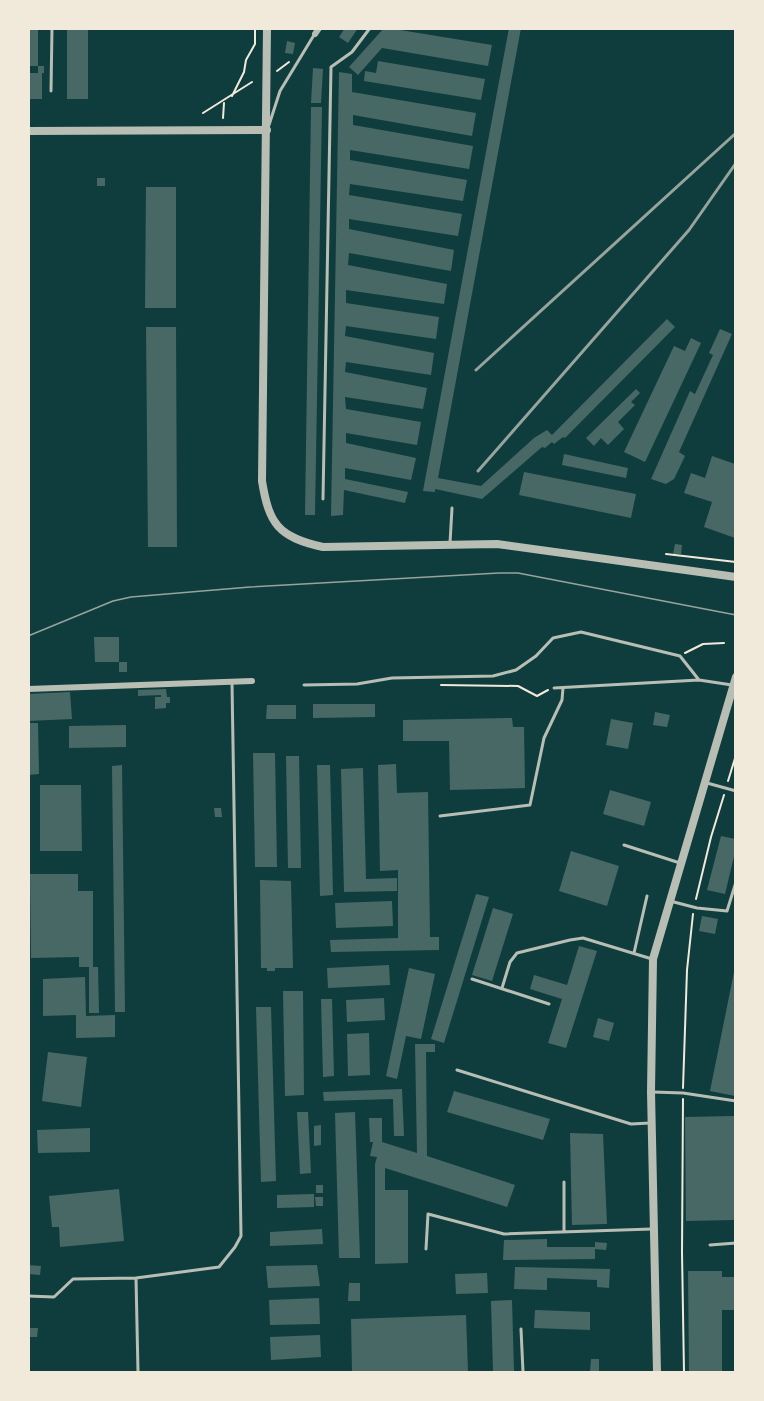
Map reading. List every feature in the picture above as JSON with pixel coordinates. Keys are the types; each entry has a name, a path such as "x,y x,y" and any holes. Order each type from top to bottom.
{"street":[{"path":"267,28 262,481 271,519 286,533 304,543 323,547 497,544 735,577"},
{"path":"28,131 267,130"},
{"path":"28,689 252,681"},
{"path":"657,1372 651,1092 653,959 734,681"}],"lane":[{"path":"51,28 51,91"},
{"path":"323,500 332,67 352,52 370,28"},
{"path":"267,130 280,91 317,31"},
{"path":"450,545 452,508"},
{"path":"304,685 357,684 392,678 493,676 516,670 536,656 553,639 581,632 680,656 699,680"},
{"path":"554,688 699,680 734,681"},
{"path":"28,1296 54,1297 73,1279 136,1278 219,1267 241,1236 232,681"},
{"path":"440,816 530,805 544,738 562,700 563,688"},
{"path":"705,782 735,791"},
{"path":"624,845 681,864"},
{"path":"670,902 727,911 735,882"},
{"path":"634,953 647,896"},
{"path":"502,988 510,962 517,953 583,938 653,959"},
{"path":"472,979 549,1004"},
{"path":"457,1070 631,1124 652,1123"},
{"path":"651,1092 683,1093 735,1101"},
{"path":"564,1182 564,1231"},
{"path":"426,1249 428,1214 504,1234 654,1229"},
{"path":"710,1245 735,1243"},
{"path":"136,1278 138,1372"},
{"path":"521,1329 523,1372"}],"path":[{"path":"232,96 255,44 255,28"},
{"path":"202,113 224,102 252,82"},
{"path":"223,118 224,102"},
{"path":"666,554 735,562"},
{"path":"680,656 703,644 724,643"},
{"path":"435,685 518,686 537,696 554,688"},
{"path":"684,1372 681,1116 687,970 694,907 711,837 735,755"}],"building":[{"path":"28,28 38,28 38,66 28,66"},
{"path":"67,28 88,28 88,99 67,99"},
{"path":"345,28 358,28 348,43 339,37"},
{"path":"384,28 402,28 400,30 492,45 488,66 382,48 358,75 349,67"},
{"path":"509,28 521,28 438,478 481,486 534,438 547,430 552,435 667,319 675,327 565,438 563,437 554,444 552,442 545,448 542,447 482,499 435,489 435,492 423,491"},
{"path":"287,41 295,43 293,54 285,53"},
{"path":"378,61 485,79 481,100 364,81 365,71 376,73"},
{"path":"38,66 44,66 42,99 28,99 28,73 38,73"},
{"path":"313,68 323,69 321,103 311,103"},
{"path":"339,72 352,74 352,92 476,113 472,136 353,115 353,125 473,146 469,169 350,150 350,160 467,180 463,201 350,184 349,195 462,214 458,236 349,219 349,229 454,250 451,271 349,253 348,265 447,284 444,304 346,290 346,303 439,317 436,339 346,326 345,336 434,353 431,375 346,362 345,372 427,388 423,409 345,397 346,409 421,422 417,445 346,433 346,443 416,458 411,480 345,468 345,479 408,492 405,503 344,490 343,515 331,516"},
{"path":"311,107 322,107 315,515 305,515"},
{"path":"97,178 105,178 105,186 97,186"},
{"path":"146,187 176,187 176,308 145,308"},
{"path":"146,327 176,327 177,547 148,547"},
{"path":"720,329 732,334 679,452 685,456 674,479 666,484 651,479 690,391 695,394 713,355 709,353"},
{"path":"691,338 701,343 645,462 624,452 674,346 685,351"},
{"path":"636,389 640,393 631,402 635,405 618,422 624,429 608,445 601,438 594,446 586,438"},
{"path":"564,454 628,468 626,478 562,465"},
{"path":"712,456 735,464 735,538 704,527 712,502 684,493 691,473 705,478"},
{"path":"524,472 636,494 631,518 519,495"},
{"path":"675,544 682,545 681,554 673,554"},
{"path":"94,637 119,637 119,662 95,662"},
{"path":"119,662 127,662 127,672 119,672"},
{"path":"166,689 170,703 166,703 166,708 155,709 155,697 161,697 161,695 138,696 138,690"},
{"path":"70,692 72,719 28,721 28,694"},
{"path":"313,704 375,704 375,717 313,718"},
{"path":"267,705 296,705 296,719 266,719"},
{"path":"655,712 670,715 667,727 653,725"},
{"path":"512,718 513,727 524,727 525,788 450,790 449,741 403,741 403,720"},
{"path":"611,719 633,723 628,749 606,745"},
{"path":"28,723 38,723 39,774 28,775"},
{"path":"126,725 126,747 69,748 69,726"},
{"path":"253,753 275,753 277,867 255,867"},
{"path":"286,756 299,756 301,868 288,868"},
{"path":"396,764 397,793 428,792 430,937 439,937 439,950 331,952 330,940 398,938 398,870 380,871 378,765"},
{"path":"122,765 125,1012 115,1012 112,766"},
{"path":"317,765 330,765 333,895 320,896"},
{"path":"363,768 366,879 397,878 397,891 344,892 341,769"},
{"path":"40,785 81,785 82,851 40,851"},
{"path":"610,790 651,802 644,826 603,814"},
{"path":"214,808 221,808 222,817 215,817"},
{"path":"721,836 735,839 735,852 725,894 707,890"},
{"path":"571,851 619,866 607,906 559,891"},
{"path":"30,874 78,874 78,891 93,891 93,967 98,967 99,1013 89,1013 89,967 79,967 79,957 31,958"},
{"path":"260,880 291,881 293,968 275,968 275,971 267,971 267,968 261,968"},
{"path":"476,894 489,897 444,1043 431,1039"},
{"path":"392,901 393,926 336,928 335,903"},
{"path":"493,908 513,914 492,981 472,975"},
{"path":"702,916 718,919 715,934 699,931"},
{"path":"579,946 597,951 566,1048 548,1043 562,999 530,989 534,975 567,985"},
{"path":"389,965 390,985 328,988 327,968"},
{"path":"409,968 435,974 421,1039 406,1036 397,1079 386,1076"},
{"path":"735,972 735,1096 710,1091"},
{"path":"85,977 86,1016 115,1015 115,1037 76,1038 76,1015 43,1016 43,979"},
{"path":"283,991 303,991 304,1095 285,1096"},
{"path":"384,998 385,1020 347,1022 346,1000"},
{"path":"321,999 332,999 334,1076 323,1077"},
{"path":"256,1007 271,1007 276,1181 261,1182"},
{"path":"598,1018 614,1023 609,1041 593,1037"},
{"path":"369,1033 370,1075 348,1076 347,1034"},
{"path":"415,1044 435,1044 435,1052 426,1052 427,1156 515,1185 507,1207 385,1168 385,1190 408,1190 408,1263 375,1264 375,1164 377,1157 370,1156 373,1142 370,1142 369,1118 382,1118 382,1142 417,1153"},
{"path":"48,1052 87,1057 81,1107 42,1101"},
{"path":"402,1089 404,1136 394,1136 393,1099 324,1101 323,1092"},
{"path":"454,1091 550,1119 543,1140 447,1112"},
{"path":"297,1112 308,1112 311,1173 300,1174"},
{"path":"355,1112 360,1258 339,1258 335,1113"},
{"path":"735,1116 735,1220 686,1221 685,1117"},
{"path":"321,1125 321,1145 314,1146 314,1126"},
{"path":"90,1128 90,1152 38,1153 37,1130"},
{"path":"570,1133 603,1134 607,1224 572,1225"},
{"path":"316,1185 323,1185 323,1193 316,1193"},
{"path":"119,1189 124,1241 60,1247 59,1227 52,1227 49,1196"},
{"path":"314,1194 314,1207 277,1208 277,1195"},
{"path":"315,1197 323,1197 323,1206 316,1206"},
{"path":"322,1229 323,1244 270,1246 270,1232"},
{"path":"547,1239 547,1247 595,1247 595,1242 607,1243 606,1250 595,1249 595,1259 503,1260 504,1240"},
{"path":"28,1265 41,1266 40,1275 28,1274"},
{"path":"317,1265 320,1286 268,1288 266,1266"},
{"path":"515,1267 610,1269 609,1288 597,1287 597,1280 547,1278 547,1290 514,1289"},
{"path":"688,1271 722,1271 722,1277 735,1277 735,1310 722,1310 722,1372 689,1372"},
{"path":"487,1273 488,1293 456,1294 455,1274"},
{"path":"349,1283 360,1283 360,1301 348,1301"},
{"path":"319,1298 320,1324 270,1325 269,1300"},
{"path":"512,1300 514,1372 493,1372 491,1301"},
{"path":"535,1310 590,1312 590,1330 534,1328"},
{"path":"466,1315 468,1372 352,1372 351,1319"},
{"path":"28,1328 38,1328 37,1337 28,1337"},
{"path":"320,1335 321,1357 271,1360 270,1337"},
{"path":"591,1359 599,1359 599,1372 590,1372"}],"tram line":[{"path":"28,636 113,601 131,597 250,587 499,573 518,573 736,615"}],"railway":[{"path":"476,370 736,133"},
{"path":"478,471 689,230 736,163"}]}
